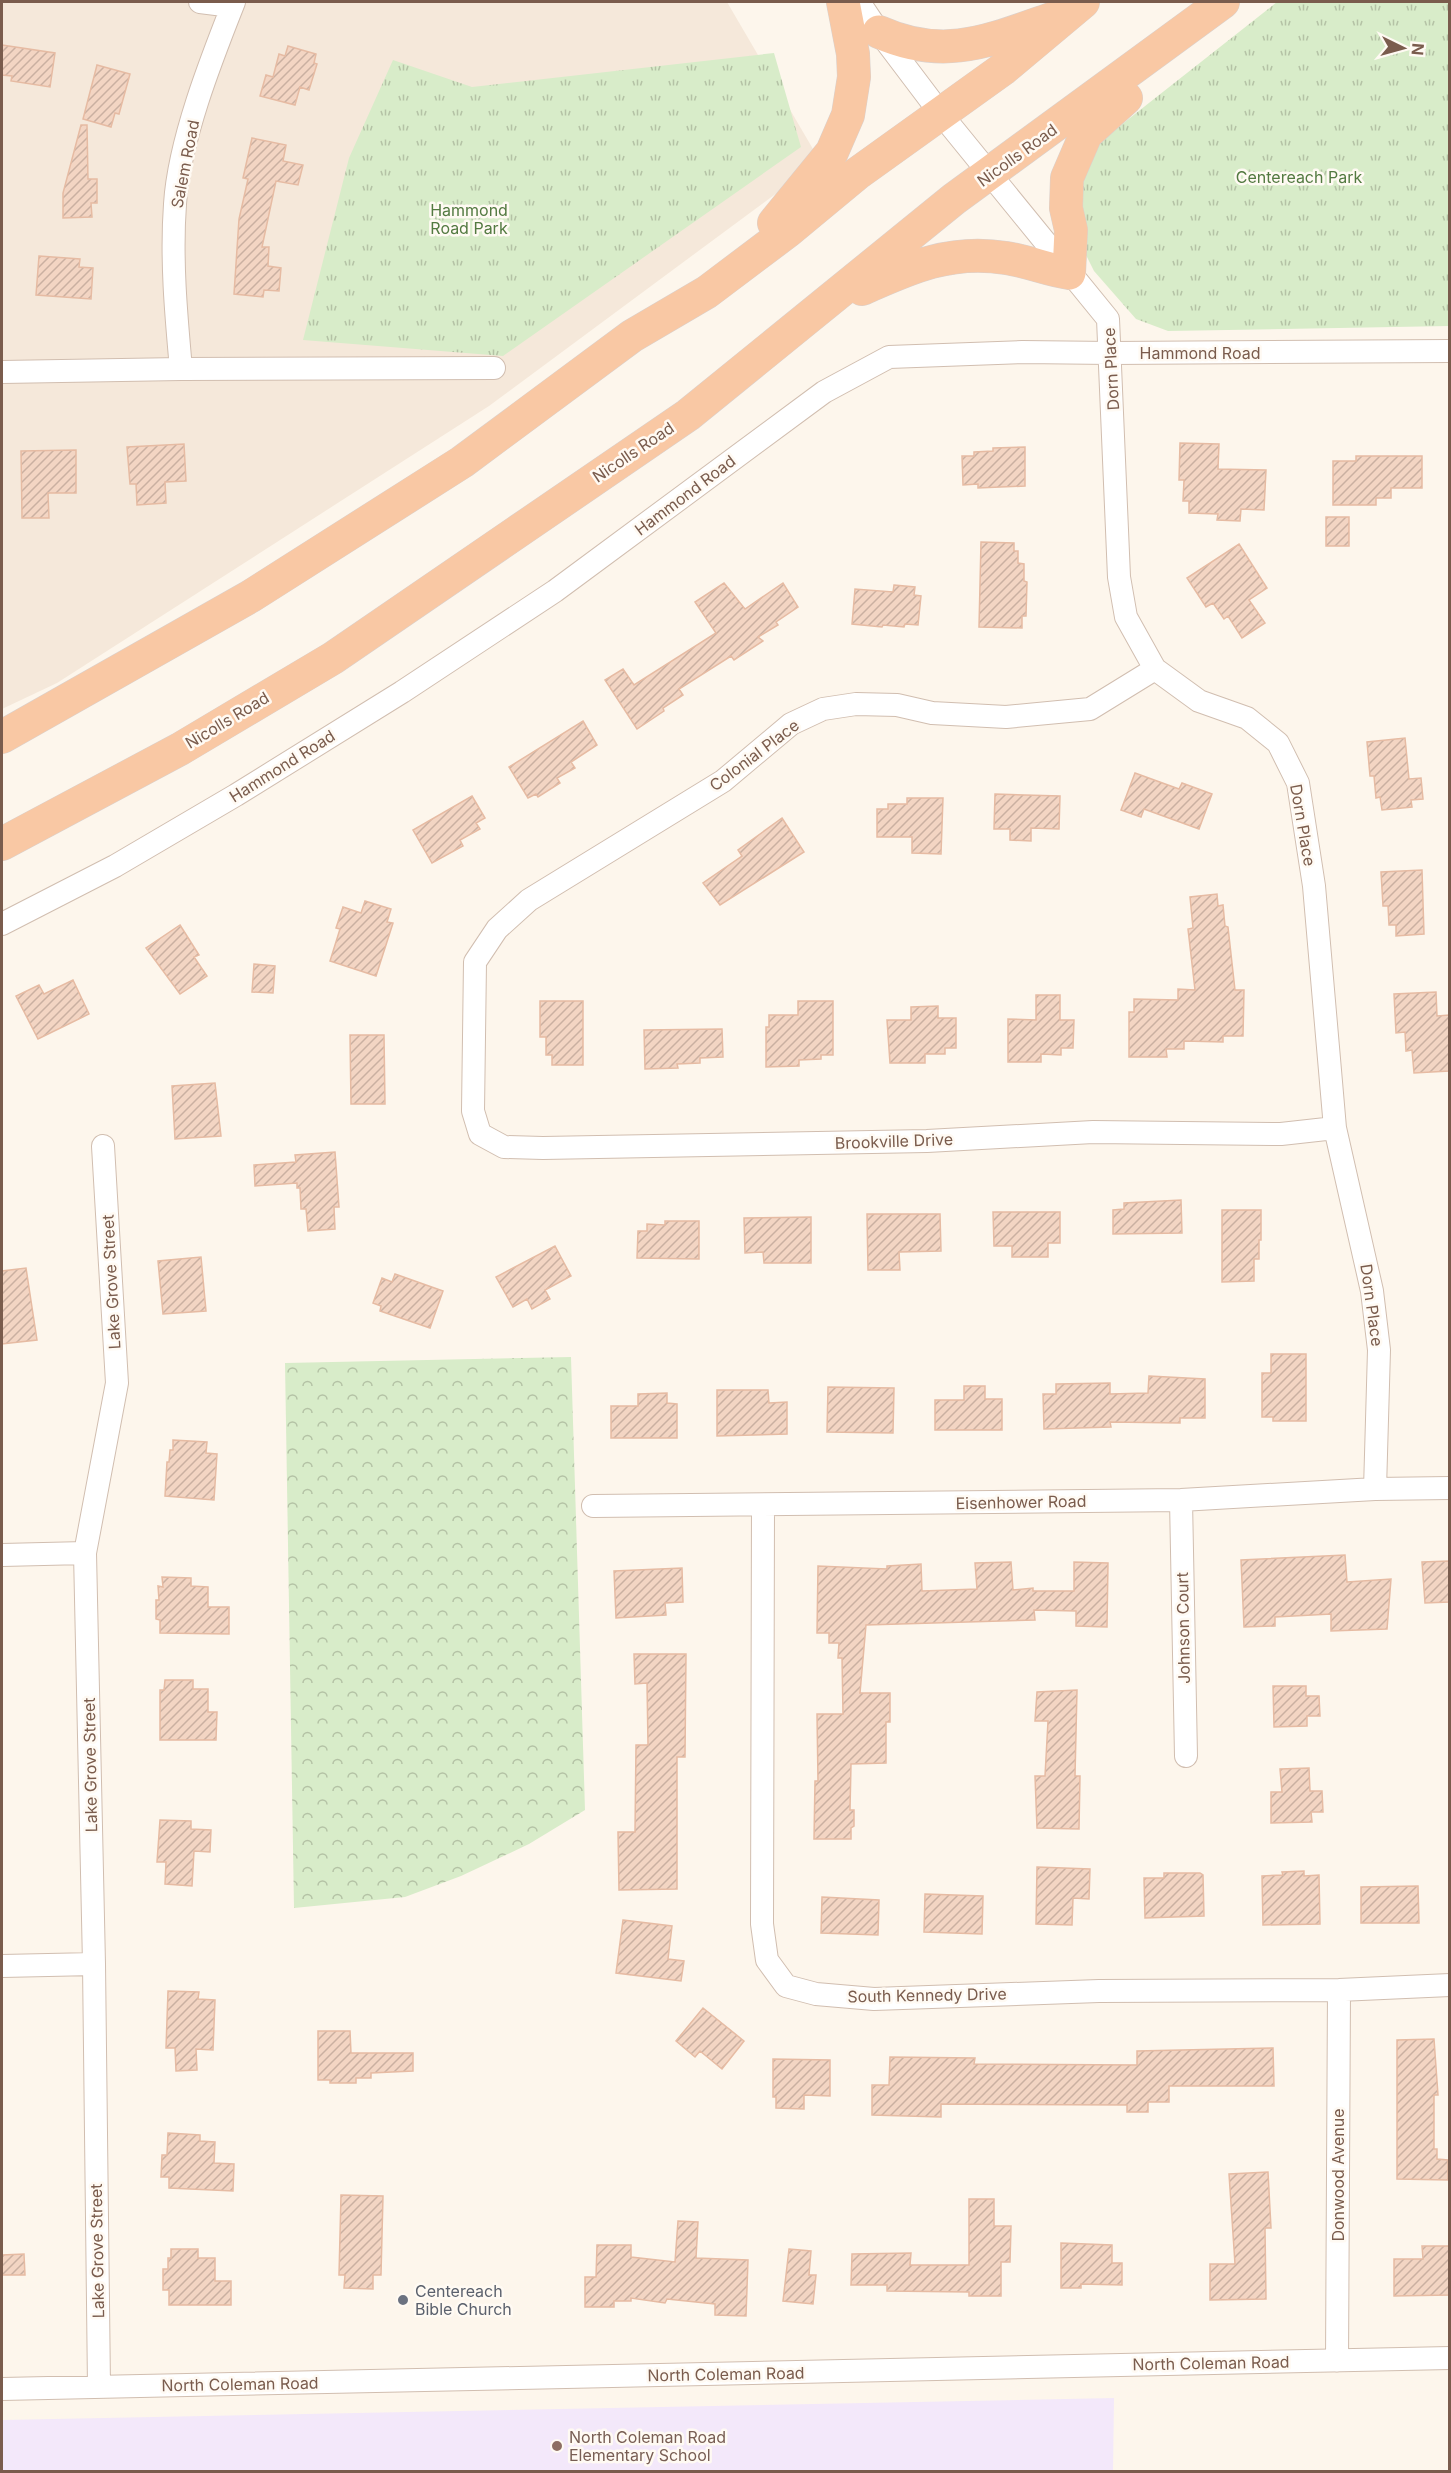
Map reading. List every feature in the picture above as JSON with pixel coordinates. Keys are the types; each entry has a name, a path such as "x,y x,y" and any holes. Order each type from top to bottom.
{"highway":[{"path":"733,273 832,153 848,115 854,77 853,54 843,2"},
{"name":"Nicolls Road","path":"2,844 180,748 333,658 688,415 954,199 992,174 1223,2"},
{"path":"2,737 271,583 462,462 632,336 707,292 733,273 858,173 1003,69 1075,8"},
{"path":"878,17 902,42 927,47 955,47 985,42 1075,8"},
{"path":"819,309 904,271 942,258 975,255 1008,258 1047,270 1069,273 1071,230 1066,208 1067,178 1075,155 1086,134 1126,99 1189,27"}],"street":[{"path":"201,2 233,4"},
{"name":"Dorn Place","path":"859,2 878,17 941,114 1108,319 1119,577 1126,616 1155,669 1199,701 1247,718 1278,743 1298,783 1314,886 1335,1128 1372,1291 1379,1350 1375,1488"},
{"name":"Salem Road","path":"181,369 173,265 175,201 187,139 213,55 233,4"},
{"name":"Hammond Road","path":"2,924 115,866 236,795 402,692 555,591 824,392 889,357 1022,352 1449,351"},
{"path":"2,372 494,368"},
{"name":"Colonial Place","path":"473,1111 475,962 497,928 529,900 723,781 791,724 823,709 856,704 897,705 932,713 1006,717 1090,709 1155,669"},
{"name":"Brookville Drive","path":"473,1111 480,1134 504,1147 543,1148 927,1141 1093,1132 1281,1134 1335,1128"},
{"name":"Lake Grove Street","path":"99,2387 94,1964 85,1553 117,1383 103,1146"},
{"name":"Eisenhower Road","path":"593,1506 1181,1500 1375,1488 1449,1488"},
{"name":"Johnson Court","path":"1181,1500 1186,1756"},
{"name":"South Kennedy Drive","path":"763,1506 762,1924 767,1960 786,1986 816,1994 874,1999 1099,1991 1339,1990 1449,1984"},
{"path":"2,1554 85,1553"},
{"path":"2,1966 94,1964"},
{"name":"Donwood Avenue","path":"1337,2361 1339,1990"},
{"name":"North Coleman Road","path":"2,2389 1449,2358"}],"shaded area":[{"path":"2,2 727,2 820,161 489,406 57,683 2,709"},
{"name":"North Coleman Road Elementary School","path":"1114,2398 1113,2471 2,2471 2,2420"}],"green space":[{"name":"Centereach Park","path":"1277,2 1449,2 1449,326 1168,331 1136,319 1094,271 1081,245 1073,213 1088,151"},
{"name":"Hammond Road Park","path":"774,53 801,147 503,356 303,340 349,158 393,60 472,87"},
{"path":"571,1357 585,1810 529,1844 461,1876 405,1897 294,1908 285,1363"}],"building":[{"path":"2,45 55,53 50,87 11,81 12,76 2,75"},
{"path":"288,46 316,54 314,63 317,64 309,90 300,87 295,105 260,96 266,75 273,77 279,54 285,56"},
{"path":"97,65 130,74 119,114 115,113 111,127 83,119"},
{"path":"81,125 87,125 88,179 97,179 97,203 91,203 92,217 63,218 63,193"},
{"path":"252,138 286,145 283,161 303,165 298,185 276,181 262,247 269,247 268,266 281,268 279,291 264,290 263,297 234,294 239,219 248,179 243,178"},
{"path":"39,256 80,259 79,267 93,268 91,299 36,295"},
{"path":"1180,443 1219,444 1218,469 1266,470 1264,510 1241,509 1240,521 1217,520 1218,514 1189,513 1189,501 1183,501 1184,480 1179,480"},
{"path":"184,444 186,481 165,482 166,503 137,505 136,484 130,484 127,447"},
{"path":"1025,447 1025,486 978,488 978,484 963,485 962,456 974,456 974,452 993,451 993,448"},
{"path":"76,450 76,493 48,493 49,518 22,518 21,451"},
{"path":"1356,456 1422,456 1422,488 1391,488 1391,498 1376,498 1376,505 1333,505 1333,461 1356,461"},
{"path":"1326,517 1349,517 1349,546 1326,546"},
{"path":"981,542 1014,543 1014,551 1018,551 1018,563 1024,564 1024,581 1027,582 1026,616 1022,616 1022,628 979,627"},
{"path":"1239,544 1267,588 1249,600 1265,623 1242,638 1228,616 1224,619 1213,603 1206,607 1187,578"},
{"path":"724,583 745,609 783,583 798,607 776,622 778,625 758,637 763,641 734,660 731,656 679,689 683,695 637,729 605,680 623,669 634,685 716,633 695,602"},
{"path":"894,585 915,587 914,595 921,596 918,625 905,624 904,627 883,625 882,627 852,624 855,589 893,592"},
{"path":"583,721 597,745 571,762 575,768 557,778 560,783 538,797 536,794 528,798 509,767"},
{"path":"1405,738 1409,779 1421,778 1423,799 1411,800 1412,807 1382,810 1380,797 1376,798 1374,776 1370,776 1367,742"},
{"path":"1135,773 1179,789 1182,783 1212,794 1199,829 1144,809 1141,817 1121,810"},
{"path":"995,794 1060,796 1059,829 1031,828 1031,841 1010,840 1010,829 994,829"},
{"path":"472,796 485,818 476,823 480,829 460,840 463,846 432,863 413,830"},
{"path":"907,798 943,798 941,854 912,853 912,837 877,837 877,809 888,809 888,804 907,804"},
{"path":"782,818 804,852 720,905 703,883 742,856 738,850"},
{"path":"1422,870 1424,934 1396,936 1396,925 1389,925 1388,906 1383,906 1381,872"},
{"path":"1217,894 1218,906 1223,905 1225,926 1228,927 1235,990 1244,990 1243,1036 1223,1036 1223,1042 1184,1041 1184,1049 1166,1049 1167,1057 1129,1057 1129,1012 1134,1012 1134,999 1178,1000 1178,989 1195,990 1188,929 1193,928 1190,897"},
{"path":"365,901 391,909 387,922 393,923 376,976 330,961 340,929 336,928 343,907 361,913"},
{"path":"180,925 199,955 194,957 207,976 180,994 146,948"},
{"path":"254,964 275,966 273,993 252,992"},
{"path":"73,980 89,1014 38,1039 16,996 39,985 44,994"},
{"path":"1436,992 1437,1016 1449,1015 1449,1071 1414,1073 1412,1050 1406,1051 1405,1032 1396,1033 1394,994"},
{"path":"1036,995 1060,995 1060,1020 1074,1020 1073,1048 1061,1048 1061,1055 1041,1054 1041,1062 1008,1062 1008,1019 1036,1020"},
{"path":"540,1001 583,1001 583,1065 552,1065 552,1055 546,1055 546,1037 540,1037"},
{"path":"798,1001 833,1001 833,1055 821,1055 821,1059 799,1060 799,1066 766,1067 766,1027 769,1027 769,1015 798,1015"},
{"path":"938,1006 938,1018 956,1018 956,1048 945,1048 945,1054 925,1054 925,1063 890,1063 887,1020 911,1020 911,1007"},
{"path":"722,1029 723,1057 700,1058 700,1063 677,1064 678,1068 645,1069 644,1030"},
{"path":"350,1035 384,1035 385,1104 351,1104"},
{"path":"215,1083 221,1136 175,1139 172,1086"},
{"path":"335,1152 339,1207 334,1207 335,1229 308,1231 306,1209 301,1209 300,1188 297,1188 297,1183 255,1186 254,1165 296,1162 295,1155"},
{"path":"1181,1200 1182,1233 1113,1234 1113,1210 1124,1209 1124,1203"},
{"path":"1222,1210 1261,1210 1261,1240 1259,1240 1259,1259 1254,1259 1254,1281 1222,1282"},
{"path":"993,1212 1060,1212 1060,1243 1048,1243 1048,1257 1012,1257 1012,1246 994,1246"},
{"path":"867,1214 940,1214 941,1251 899,1252 900,1270 868,1270"},
{"path":"811,1217 811,1263 764,1263 763,1252 745,1253 744,1218"},
{"path":"665,1221 699,1221 699,1259 637,1258 638,1231 647,1231 647,1224 665,1225"},
{"path":"555,1246 571,1276 545,1290 550,1299 532,1309 527,1299 513,1307 496,1277"},
{"path":"201,1257 206,1311 163,1314 158,1261"},
{"path":"26,1268 37,1340 2,1344 2,1271"},
{"path":"395,1274 443,1291 430,1328 380,1311 381,1306 373,1303 382,1278 392,1282"},
{"path":"1271,1354 1306,1354 1306,1421 1273,1421 1273,1417 1262,1417 1262,1373 1271,1373"},
{"path":"1149,1376 1205,1379 1205,1418 1180,1418 1180,1423 1110,1422 1111,1427 1044,1429 1043,1394 1056,1394 1056,1384 1110,1383 1110,1394 1148,1393"},
{"path":"964,1386 985,1386 985,1399 1002,1399 1002,1430 935,1430 935,1400 964,1400"},
{"path":"828,1387 894,1388 893,1433 827,1432"},
{"path":"717,1390 768,1390 769,1403 787,1402 787,1434 717,1436"},
{"path":"667,1393 667,1403 677,1404 677,1438 611,1438 611,1406 638,1406 638,1394"},
{"path":"173,1440 207,1442 206,1453 217,1454 214,1500 165,1496 167,1462 169,1462 170,1450 173,1450"},
{"path":"1345,1555 1347,1582 1391,1579 1387,1629 1331,1631 1331,1614 1275,1617 1275,1626 1244,1627 1241,1560"},
{"path":"1449,1561 1449,1602 1425,1603 1422,1562"},
{"path":"1011,1562 1013,1590 1033,1588 1033,1591 1074,1591 1074,1562 1108,1563 1107,1627 1076,1626 1076,1611 1034,1610 1035,1620 866,1625 860,1693 890,1693 890,1722 886,1722 886,1763 851,1764 850,1810 854,1810 854,1826 851,1828 851,1839 814,1839 815,1781 818,1781 817,1714 843,1714 842,1658 838,1658 839,1643 829,1643 829,1633 817,1633 818,1566 887,1569 887,1566 921,1564 922,1591 977,1589 975,1563"},
{"path":"682,1568 683,1602 665,1603 666,1615 616,1618 614,1571"},
{"path":"162,1577 191,1578 191,1586 208,1587 208,1607 229,1607 229,1634 160,1633 160,1620 156,1619 156,1600 159,1600 158,1586 163,1587"},
{"path":"634,1654 686,1654 685,1757 677,1757 677,1889 619,1890 618,1832 635,1832 636,1745 648,1745 647,1683 635,1684"},
{"path":"165,1680 193,1680 193,1689 208,1689 208,1712 217,1712 216,1740 160,1740 160,1690 164,1690"},
{"path":"1273,1686 1306,1686 1306,1696 1319,1696 1320,1716 1307,1716 1307,1726 1274,1727"},
{"path":"1077,1690 1075,1776 1080,1776 1079,1829 1037,1828 1035,1776 1045,1776 1048,1721 1035,1721 1037,1692"},
{"path":"1309,1768 1310,1791 1322,1791 1323,1812 1311,1812 1312,1822 1271,1823 1271,1792 1282,1792 1280,1769"},
{"path":"160,1820 191,1821 191,1829 211,1830 210,1852 194,1851 192,1886 165,1884 166,1862 157,1862"},
{"path":"1037,1867 1090,1869 1089,1899 1073,1898 1072,1925 1036,1924"},
{"path":"1304,1871 1304,1876 1319,1875 1320,1924 1263,1925 1262,1876"},
{"path":"1164,1873 1200,1873 1203,1875 1204,1916 1145,1918 1144,1878 1164,1878"},
{"path":"1418,1886 1419,1923 1361,1923 1361,1887"},
{"path":"925,1894 983,1896 982,1934 924,1932"},
{"path":"822,1897 879,1900 878,1935 821,1933"},
{"path":"623,1920 672,1926 668,1959 684,1961 681,1981 616,1973"},
{"path":"168,1991 199,1992 198,1999 215,2000 213,2050 196,2049 197,2070 176,2071 175,2048 166,2048"},
{"path":"703,2008 744,2041 722,2069 700,2051 695,2057 676,2041"},
{"path":"318,2031 350,2031 351,2053 413,2053 413,2071 371,2073 371,2078 356,2078 356,2083 330,2083 330,2080 318,2080"},
{"path":"1434,2039 1438,2095 1434,2095 1434,2149 1437,2149 1437,2159 1448,2160 1448,2180 1397,2179 1397,2040"},
{"path":"1273,2048 1274,2086 1169,2086 1169,2102 1148,2102 1148,2112 1127,2112 1127,2105 941,2104 941,2117 872,2115 872,2085 889,2085 890,2057 975,2058 974,2064 1137,2065 1137,2051"},
{"path":"773,2059 830,2060 830,2096 804,2095 804,2109 776,2108 776,2097 773,2097"},
{"path":"168,2133 200,2135 200,2141 215,2142 214,2163 234,2164 233,2191 169,2188 169,2177 161,2177 162,2155 167,2155"},
{"path":"1268,2172 1271,2228 1265,2228 1266,2299 1210,2300 1210,2264 1235,2264 1229,2174"},
{"path":"341,2195 383,2196 381,2275 373,2275 373,2289 344,2288 345,2275 339,2275"},
{"path":"969,2199 994,2199 994,2226 1011,2226 1010,2262 1001,2262 1001,2296 969,2296 969,2292 887,2291 887,2285 851,2285 852,2254 911,2253 910,2265 969,2265"},
{"path":"678,2221 698,2222 696,2258 748,2260 746,2316 715,2315 715,2304 667,2299 665,2303 631,2298 631,2301 614,2301 614,2307 585,2307 585,2277 596,2277 597,2245 631,2245 631,2257 675,2262"},
{"path":"1061,2243 1112,2245 1112,2263 1122,2263 1122,2285 1081,2284 1081,2288 1061,2288"},
{"path":"1422,2246 1449,2246 1449,2295 1394,2296 1394,2259 1423,2259"},
{"path":"171,2249 198,2249 198,2258 215,2258 215,2281 231,2281 231,2305 169,2305 169,2290 163,2290 163,2269 168,2269"},
{"path":"789,2249 811,2251 809,2275 816,2275 813,2304 783,2301"},
{"path":"24,2254 25,2275 2,2275 2,2255"}],"place":[{"name":"Centereach Bible Church","path":"403,2300"},
{"name":"North Coleman Road Elementary School","path":"557,2446"}]}
